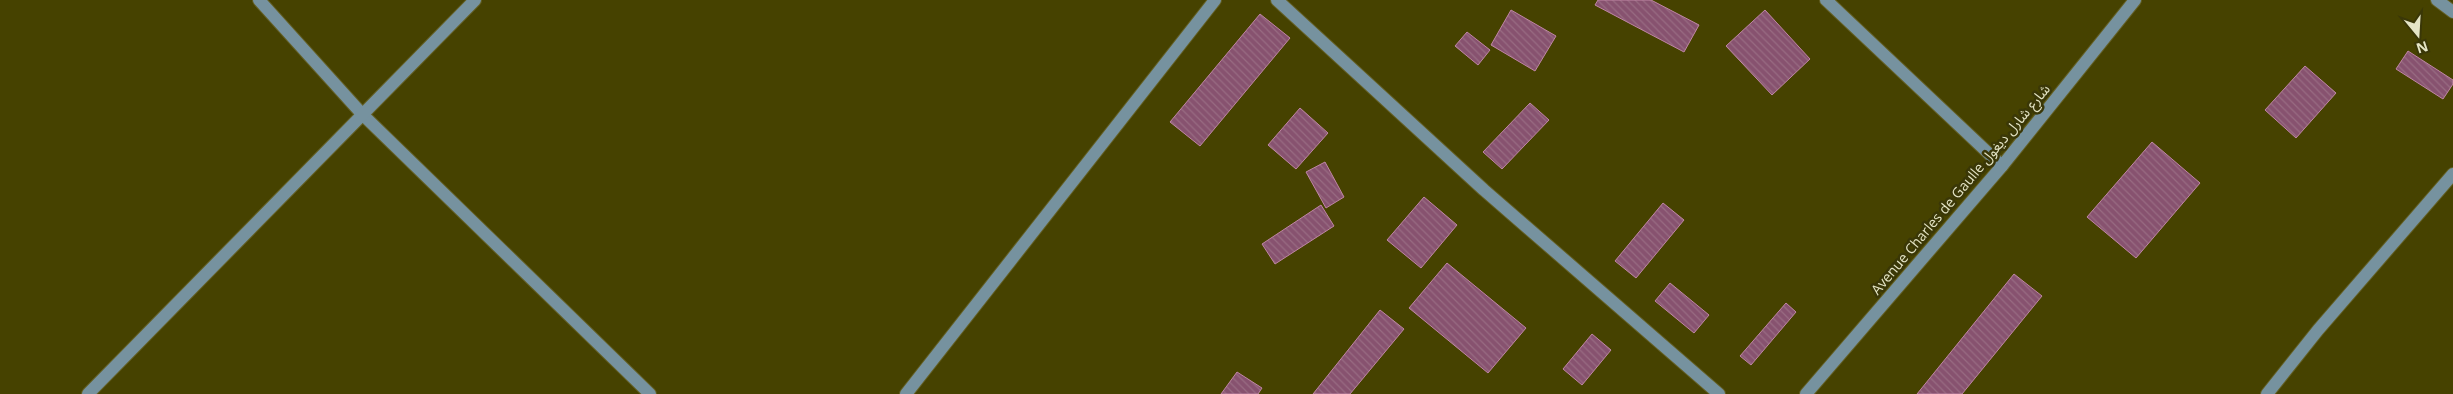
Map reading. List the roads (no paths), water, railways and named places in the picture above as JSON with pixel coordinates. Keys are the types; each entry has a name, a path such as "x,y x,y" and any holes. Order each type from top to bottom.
{"street":[{"path":"259,0 362,114 650,394"},
{"path":"88,394 476,0"},
{"path":"906,394 1214,0"},
{"path":"1277,0 1484,190 1719,394"},
{"path":"1826,0 2002,166"},
{"name":"Avenue Charles de Gaulle شارع شارل ديغول","path":"1806,394 2002,166 2135,0"},
{"path":"2437,0 2453,12"},
{"path":"2267,394 2318,330 2453,174"}]}
